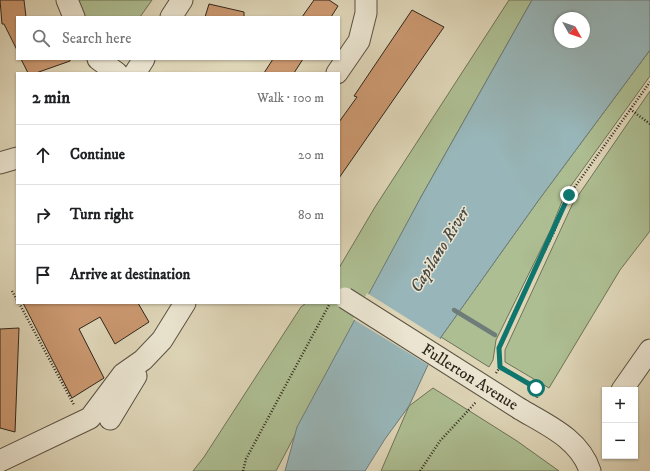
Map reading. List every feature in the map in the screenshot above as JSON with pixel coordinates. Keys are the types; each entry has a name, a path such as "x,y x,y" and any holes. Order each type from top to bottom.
{"street":[{"path":"67,0 74,16"},
{"path":"172,16 182,0"},
{"path":"338,72 359,41 366,13 366,0"},
{"path":"99,60 116,72"},
{"path":"136,72 143,60"},
{"path":"0,163 16,158"},
{"name":"Fullerton Avenue","path":"340,299 529,406 577,447 584,456 590,471"},
{"path":"0,461 90,418 123,374 143,360 162,340 184,304"},
{"path":"624,387 650,350"},
{"path":"110,419 133,383 143,360"}],"path":[{"path":"492,379 500,367 499,348 569,195 650,82"},
{"path":"630,109 650,124"},
{"path":"12,291 16,298"},
{"path":"19,304 75,408"},
{"path":"243,471 246,459 335,304"},
{"path":"500,367 536,388 529,406"},
{"path":"420,471 440,441 472,408 480,396"}],"green space":[{"path":"67,0 152,0 141,16 74,16"},
{"path":"509,0 532,0 421,197 276,471 193,471 204,457 301,307 305,304 340,304 340,266 375,207"},
{"path":"650,50 650,76 565,194 551,229 496,340 493,360 489,367 441,337 538,201"},
{"path":"650,91 650,231 620,270 549,388 505,362 505,350 573,203"},
{"path":"433,388 517,441 559,471 381,471 409,406"}],"water":[{"name":"Capilano River","path":"532,0 650,0 650,50 538,201 441,337 409,406 385,439 365,471 285,471 297,427 421,197"}],"pier":[{"path":"367,293 442,340 430,366 353,319"}],"building":[{"path":"0,0 24,0 26,16 16,16 16,48 4,24 2,24"},
{"path":"314,0 329,0 338,6 332,16 303,16"},
{"path":"209,4 244,12 244,16 205,16"},
{"path":"412,10 444,27 340,177 340,121 357,97 354,96"},
{"path":"22,60 70,60 39,72 28,72"},
{"path":"272,60 302,60 295,72 265,72"},
{"path":"24,304 139,304 149,322 115,344 100,317 79,329 104,378 72,398"},
{"path":"19,328 15,432 0,428 0,329"}],"waterway":[{"path":"454,310 495,335"}],"route":[{"path":"536,388 500,367 499,348 510,321 554,232 569,195"}]}
